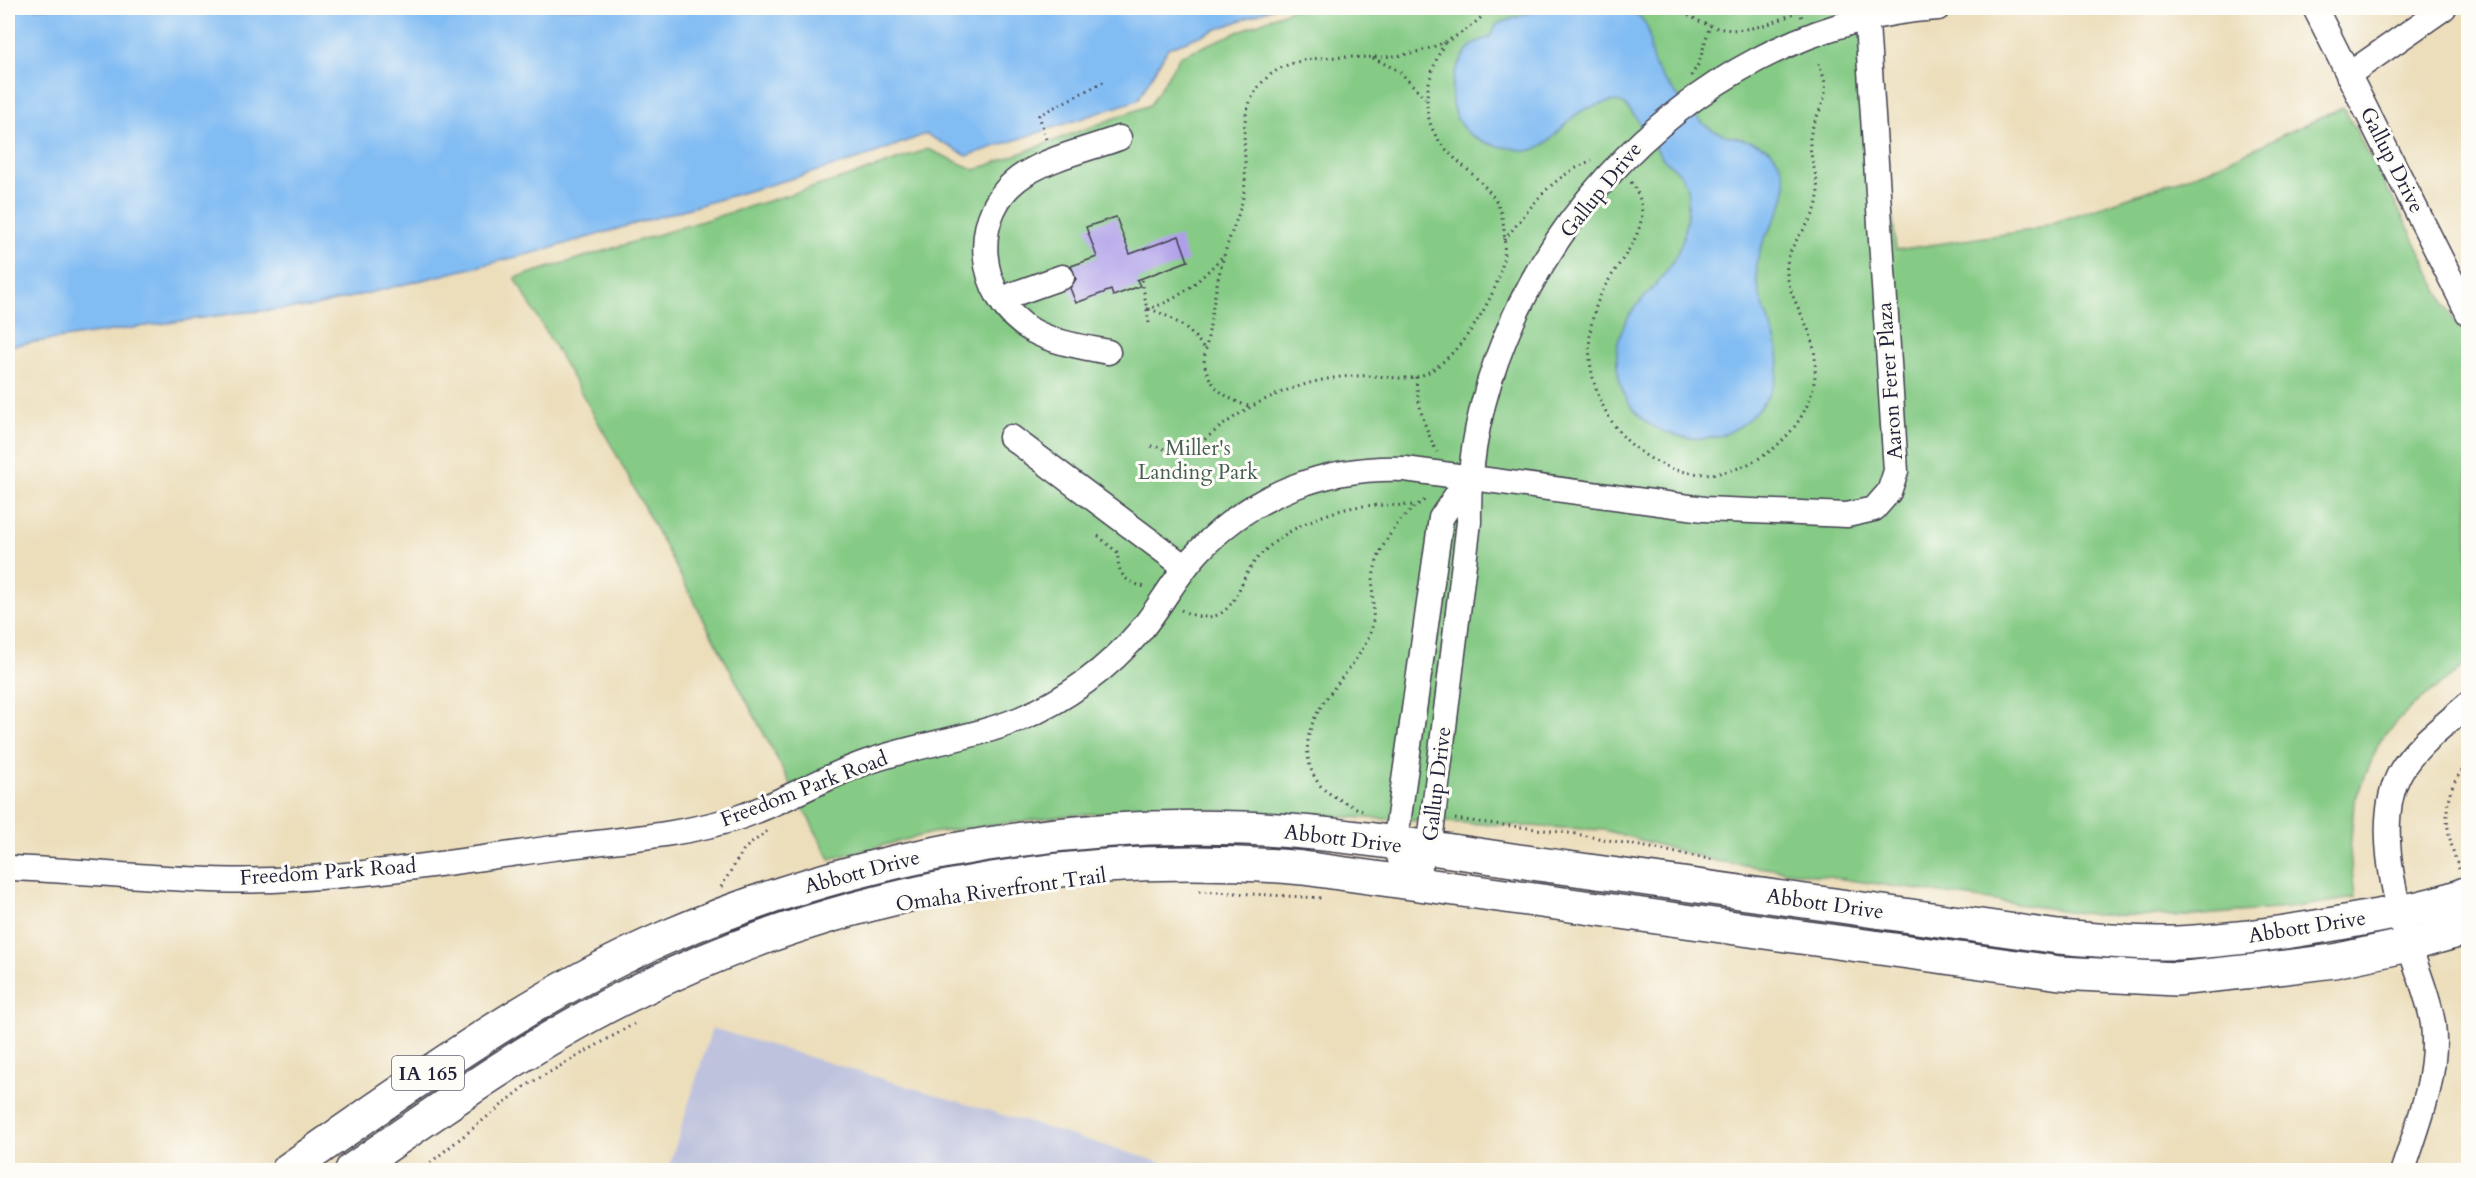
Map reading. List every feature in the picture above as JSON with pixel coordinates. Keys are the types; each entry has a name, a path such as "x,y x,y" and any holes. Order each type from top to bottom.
{"highway":[{"name":"Abbott Drive","path":"288,1170 514,1017 605,967 668,937 734,910 850,873 1005,842 1084,833 1244,828 1395,845 2058,937 2175,943 2241,938 2400,912 2464,882"},
{"name":"Abbott Drive","path":"352,1170 542,1042 620,999 718,955 798,925 868,904 1011,876 1164,863 1250,864 1408,882 2060,973 2113,977 2176,979 2334,961 2409,945 2469,928"}],"street":[{"name":"Gallup Drive","path":"1468,478 1441,518 1395,845 1408,882 1444,852 1469,522 1468,478 1488,389 1504,344 1525,298 1580,210 1617,166 1691,88 1866,12 1938,8"},
{"name":"Gallup Drive","path":"2315,8 2469,313"},
{"path":"2348,75 2444,8"},
{"name":"Aaron Ferer Plaza","path":"1468,478 1704,509 1772,514 1857,515 1874,509 1883,501 1894,481 1896,471 1866,12"},
{"path":"1108,352 1053,339 1018,321 1003,304 987,272 984,252 992,215 1000,199 1024,174 1119,138"},
{"path":"1003,304 1014,294 1062,278"},
{"path":"1011,437 1185,567"},
{"name":"Freedom Park Road","path":"8,868 233,879 324,877 690,829 743,816 861,764 981,732 1020,719 1061,698 1117,655 1142,629 1201,548 1247,511 1305,481 1341,472 1376,468 1405,469 1468,478"},
{"path":"2403,1170 2430,1085 2433,1025 2400,912 2388,845 2389,800 2401,771 2412,755 2469,704"}],"path":[{"path":"1248,406 1233,401 1218,391 1205,371 1206,351 1224,255 1239,216 1245,190 1243,126 1255,91 1278,69 1293,63 1316,58 1397,55 1445,42 1468,28 1490,8"},
{"path":"1504,240 1539,195 1577,167 1603,155 1617,166 1637,190 1643,216 1634,244 1606,284 1591,326 1588,351 1598,395 1609,418 1623,437 1643,454 1684,472 1707,474 1750,463 1768,453 1798,422 1808,406 1816,365 1813,345 1792,288 1787,265 1794,243 1814,213 1818,191 1810,144 1811,132 1823,102 1825,83 1800,9 1760,26 1738,30 1710,25 1672,8"},
{"path":"1691,88 1710,25"},
{"path":"1151,446 1188,454 1248,406 1305,384 1337,378 1416,377 1432,371 1449,355 1472,327 1495,284 1503,262 1504,240 1498,204 1479,180 1443,147 1430,119 1425,98 1433,67 1445,42"},
{"path":"1371,57 1399,71 1425,98"},
{"path":"1040,116 1107,80"},
{"path":"1147,309 1180,296 1202,278 1224,255"},
{"path":"1142,280 1149,323"},
{"path":"1147,309 1173,319 1200,341 1206,351"},
{"path":"1416,377 1419,408 1424,426 1438,455"},
{"path":"1370,815 1325,791 1314,776 1308,758 1310,732 1315,714 1364,645 1374,615 1372,579 1377,561 1393,531 1415,505 1432,496"},
{"path":"1098,536 1118,553 1118,566 1122,577 1164,598 1188,614 1214,616 1225,610 1250,567 1262,554 1279,539 1305,523 1333,512 1358,507 1415,505"},
{"path":"2464,882 2446,822 2446,803 2451,787 2469,765"},
{"path":"713,892 726,881 744,849 772,826 768,805"},
{"path":"1444,852 1462,820"},
{"path":"1497,823 1615,840 1716,861"},
{"path":"1198,891 1325,898"},
{"path":"421,1170 526,1085 634,1023"}],"shaded area":[{"path":"712,1028 1187,1170 668,1170"}],"green space":[{"name":"Miller's Landing Park","path":"1295,8 1872,8 1896,250 2032,230 2203,172 2343,107 2408,227 2454,322 2468,337 2468,659 2457,672 2411,707 2380,741 2354,802 2350,852 2355,898 2288,908 2190,916 2095,915 1716,861 1604,830 1188,809 1072,815 932,833 830,859 613,448 515,278 860,173 928,149 975,170 1150,105 1180,56"}],"water":[{"path":"1602,6 1631,10 1639,16 1648,29 1654,64 1695,115 1717,132 1765,147 1779,162 1785,177 1783,203 1765,238 1757,264 1762,302 1778,352 1778,369 1773,387 1760,407 1745,422 1728,433 1715,437 1697,438 1667,433 1650,424 1637,413 1622,388 1617,365 1622,330 1628,317 1658,282 1677,254 1685,231 1688,207 1683,178 1660,155 1644,128 1631,112 1625,105 1616,101 1589,107 1573,117 1541,146 1525,151 1486,143 1476,138 1460,124 1455,114 1452,88 1458,65 1465,53 1474,43 1490,37 1497,24 1542,8"},
{"path":"8,8 1273,8 1168,48 1138,100 967,156 926,134 859,159 541,251 311,307 237,313 8,346"}],"building":[{"path":"1116,217 1130,254 1179,236 1188,261 1137,280 1140,286 1113,296 1111,290 1076,303 1070,288 1076,279 1071,266 1097,257 1086,227"}]}
